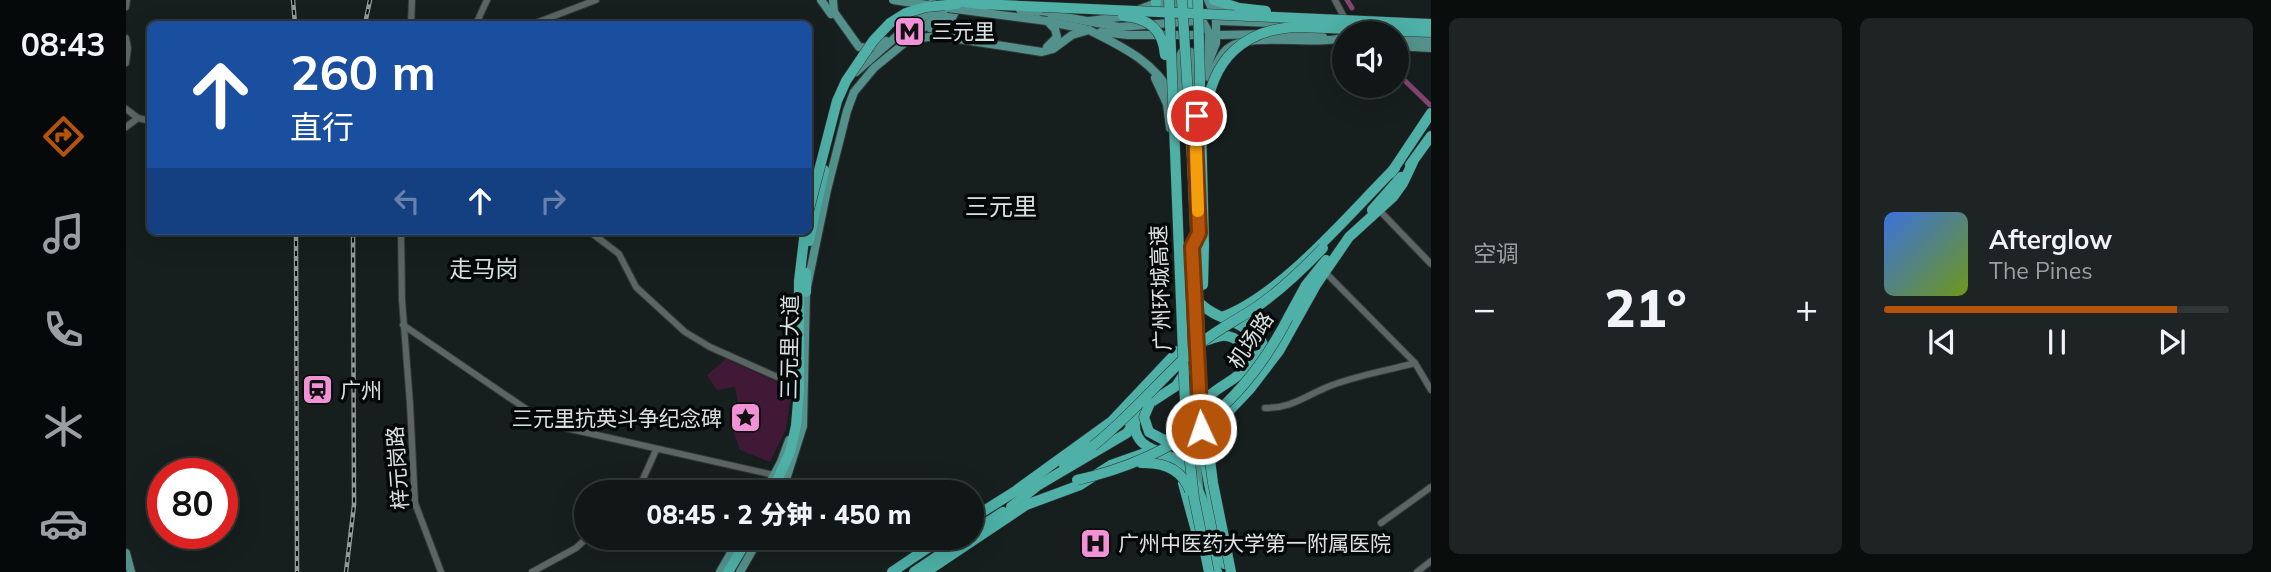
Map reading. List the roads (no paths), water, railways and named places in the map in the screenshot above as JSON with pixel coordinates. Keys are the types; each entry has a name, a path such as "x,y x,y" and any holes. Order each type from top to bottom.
{"highway":[{"name":"广州环城高速","path":"1169,0 1186,427 1194,498 1207,572"},
{"path":"1210,0 1238,8 1339,21"},
{"name":"广州环城高速","path":"1191,1 1192,159 1210,465 1232,572"},
{"path":"1191,1 1196,168 1204,263 1202,338 1226,336 1240,343 1247,358 1242,379"},
{"path":"953,2 1332,21"},
{"path":"812,198 834,110 843,87 885,27 906,13 933,6 974,2"},
{"path":"1014,5 1051,11 1135,17 1152,25 1163,43 1173,140"},
{"path":"1409,22 1431,22"},
{"path":"1196,168 1215,77 1228,56 1254,36 1274,29 1299,27 1431,32"},
{"path":"812,208 841,104 865,52"},
{"path":"1363,199 1410,135 1429,116"},
{"name":"机场路","path":"984,512 1093,446 1116,428 1202,338 1274,294 1367,204 1395,168 1429,116"},
{"name":"机场路","path":"984,527 1011,507 1044,491 1133,463 1173,444 1224,405 1242,379 1265,360 1313,276 1413,162 1431,136"},
{"path":"1202,452 1209,432 1250,389 1274,358 1349,237 1380,211 1398,190 1413,162"},
{"path":"1222,317 1273,287 1395,168"},
{"path":"781,480 796,426 799,400 799,281 805,235"},
{"path":"806,235 806,292"},
{"path":"1201,304 1210,312 1242,325 1253,338 1255,352 1253,368 1242,379 1208,394 1199,406 1202,452 1213,514 1222,553 1232,572"},
{"path":"1239,309 1256,329 1267,353 1274,358"},
{"path":"1018,489 1104,428 1178,351"},
{"path":"1188,364 1180,382 1150,402 1144,417 1154,436 1167,440 1196,429"},
{"path":"1154,387 1136,418 1137,434 1144,444 1177,461 1190,475 1217,572"},
{"path":"1011,507 1037,486 1128,433 1131,424 1128,418 1120,414"},
{"path":"984,529 1026,505 1080,485 1111,465 1145,453 1163,460 1179,476 1187,492 1198,538"},
{"path":"1133,463 1157,463 1169,467 1185,480 1195,493 1198,538"},
{"path":"984,510 988,509"},
{"path":"730,572 743,550"},
{"path":"913,558 920,550"},
{"path":"892,572 925,550"},
{"name":"机场路","path":"914,572 949,550"},
{"path":"926,572 954,550"}],"main road":[{"path":"812,185 832,109 855,61 855,51 821,0"},
{"path":"833,0 834,12 859,47 870,48 898,35 953,2 1038,12 1048,18 1057,37 1050,46 1042,48 963,36 956,33 951,18 953,2"},
{"path":"893,0 1048,18 1128,35 1196,35"},
{"path":"841,86 932,0"},
{"path":"1048,18 1054,9 1053,0"},
{"path":"1053,0 1067,8 1125,15"},
{"path":"1210,0 1222,8 1240,11 1332,16 1344,21"},
{"path":"1195,493 1184,288 1190,192 1196,168 1189,142 1208,62 1214,53 1217,38 1216,18 1210,0"},
{"path":"909,39 938,36 1042,52 1053,49 1089,26 1125,15 1156,1 1191,1 1209,33 1208,62 1195,130 1201,304"},
{"name":"三元里大道","path":"783,480 796,453 804,418 806,292 827,190 850,100 874,68 909,39 931,27 953,2"},
{"path":"1365,21 1400,19"},
{"path":"1395,21 1400,19"},
{"path":"1089,26 1119,27 1196,21"},
{"path":"1221,21 1332,22"},
{"path":"1089,26 1143,61 1159,76 1171,93 1178,125 1180,183 1194,285 1199,406"},
{"path":"1409,30 1431,32"},
{"path":"1221,35 1277,34 1332,37"},
{"path":"1195,130 1210,79 1222,54 1229,47 1238,43 1265,40 1332,41"},
{"path":"1409,40 1431,41"},
{"path":"1409,47 1431,48"},
{"path":"1178,125 1181,112 1179,62 1182,52 1191,52 1195,60 1196,109"},
{"path":"1143,61 1158,83 1167,104 1171,134 1178,351"},
{"path":"1196,109 1202,96"},
{"path":"1173,193 1180,183"},
{"path":"1190,192 1198,205"},
{"path":"1187,248 1199,233"},
{"name":"三元里大道","path":"771,480 791,433 795,384 795,289 805,235"},
{"path":"1175,237 1187,248"},
{"path":"1194,285 1201,304"},
{"path":"1177,310 1184,288"},
{"path":"1177,310 1186,324 1178,351"},
{"path":"1209,432 1232,572"},
{"path":"1213,514 1224,525"},
{"path":"1198,538 1207,572"},
{"path":"1203,559 1211,545"},
{"path":"720,572 733,550"},
{"path":"730,572 745,550"},
{"path":"740,572 753,550"},
{"path":"126,553 131,572"}],"street":[{"path":"126,7 127,0"},
{"path":"411,21 412,0"},
{"path":"477,21 486,0"},
{"path":"541,21 596,0"},
{"path":"1239,0 1240,11"},
{"path":"1335,0 1346,21"},
{"path":"1400,19 1431,22"},
{"path":"126,37 126,63"},
{"path":"126,109 138,118 147,120"},
{"path":"126,127 138,118"},
{"path":"1380,211 1431,264"},
{"name":"梓元岗路","path":"401,235 403,325 415,503 440,572"},
{"path":"594,235 619,254 636,287 685,332 710,347 795,384"},
{"path":"1325,272 1415,363 1431,390"},
{"path":"403,325 548,424 774,475"},
{"path":"1265,408 1291,405 1326,388 1415,363"},
{"path":"642,480 656,450"},
{"path":"1381,523 1431,487"},
{"path":"533,572 574,549"},
{"path":"1417,572 1431,561"}],"waterway":[{"path":"1347,0 1352,8"},
{"path":"1409,85 1431,106"}],"railway":[{"path":"293,0 295,21"},
{"path":"366,21 370,0"},
{"path":"296,235 297,572"},
{"path":"346,572 354,505 353,235"}],"place":[{"name":"三元里","path":"909,31"},
{"name":"广州","path":"317,390"},
{"name":"三元里抗英斗争纪念碑","path":"745,418"},
{"name":"广州中医药大学第一附属医院","path":"1095,543"}],"district":[{"name":"三元里","path":"1001,206"},
{"name":"走马岗","path":"484,268"}]}
